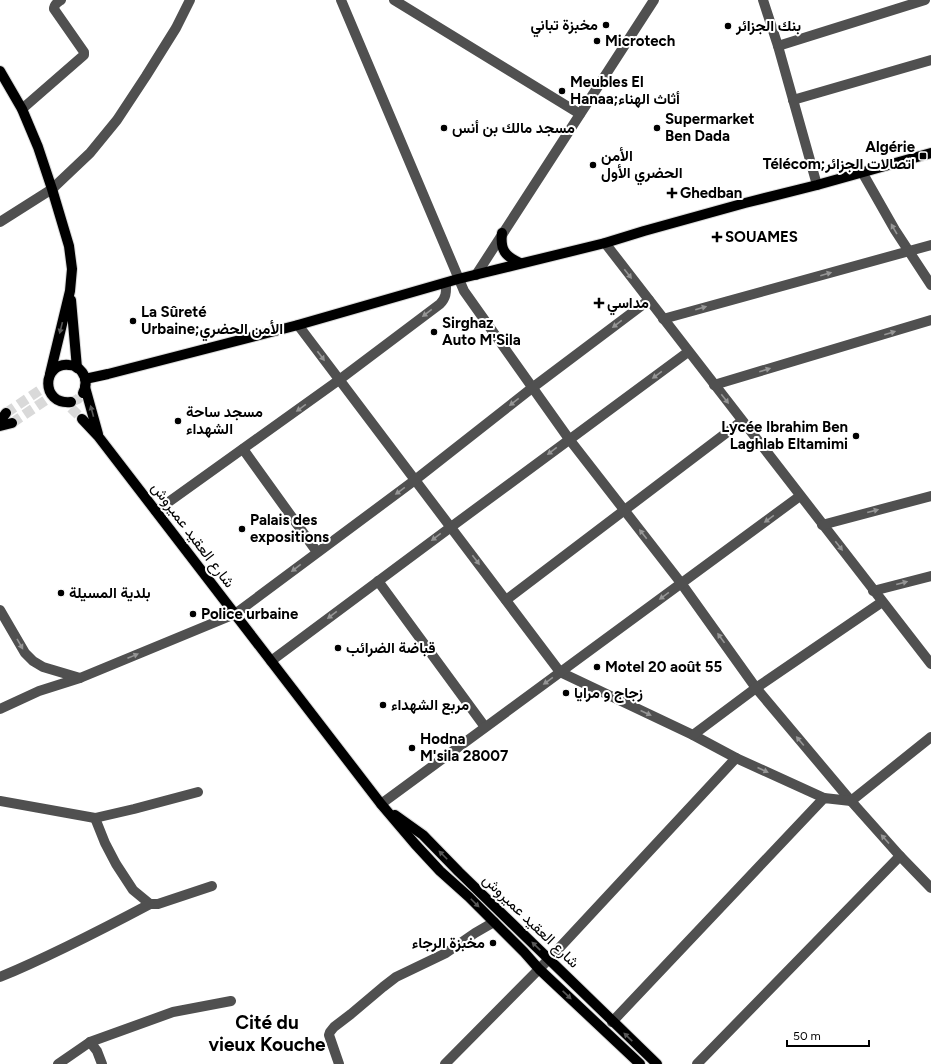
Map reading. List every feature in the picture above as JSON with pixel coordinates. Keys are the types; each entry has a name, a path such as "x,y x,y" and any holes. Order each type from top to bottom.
{"main road":[{"path":"0,71 22,109 38,147 52,189 68,246 72,269 70,291 46,386 52,398 70,404"},
{"path":"84,386 116,372 298,325 458,279 605,243 745,203 817,185 931,153"},
{"path":"502,233 501,240 504,251 512,260 520,263"},
{"path":"70,291 77,368"},
{"path":"50,374 54,369 65,365 71,365 82,372 84,386 98,436"},
{"path":"0,421 6,413"},
{"name":"شارع العقيد عميروش","path":"82,419 98,436 381,804 415,844 539,969 640,1064"},
{"path":"0,426 12,422"},
{"name":"شارع العقيد عميروش","path":"381,804 423,835 612,1022 657,1064"}],"street":[{"path":"22,109 84,55 84,52 54,9 54,6 61,0"},
{"path":"0,222 52,189 90,153 117,120 146,76 176,28 190,0"},
{"path":"342,0 464,291 569,439 681,583 756,688 851,801 931,888"},
{"path":"476,275 654,0"},
{"path":"763,0 778,46 817,185"},
{"path":"778,46 925,0"},
{"path":"397,1 580,114"},
{"path":"793,100 931,60"},
{"path":"862,172 895,230 931,285"},
{"path":"605,243 873,591 930,661"},
{"path":"663,319 931,245"},
{"path":"156,511 339,380 442,302 446,295 446,283"},
{"path":"0,709 39,691 80,678 235,614 316,552 415,480 532,388 649,300"},
{"path":"714,385 931,320"},
{"path":"298,325 560,672 693,735 736,758 824,798 851,801 931,737"},
{"path":"271,661 688,352"},
{"path":"506,600 742,421"},
{"path":"243,449 316,552"},
{"path":"381,804 800,496"},
{"path":"822,525 931,496"},
{"path":"873,591 931,576"},
{"path":"378,581 485,727"},
{"path":"693,735 756,688 882,602"},
{"path":"0,610 29,657 43,667 80,678"},
{"path":"445,1064 539,969 736,758"},
{"path":"0,800 95,818 198,792"},
{"path":"612,1022 824,798"},
{"path":"95,818 105,843 116,864 133,890 150,904"},
{"path":"697,1064 900,856"},
{"path":"0,978 81,940 150,904 158,904 212,886"},
{"path":"339,1064 329,1035 334,1027 396,977 446,953 494,922"},
{"path":"58,1064 90,1042 173,1012 231,1001"},
{"path":"90,1042 97,1051 102,1064"}],"tunnel":[{"path":"6,413 43,388"},
{"path":"71,402 78,399 83,393"},
{"path":"12,423 46,400 50,399"},
{"path":"71,408 82,419"}],"place":[{"name":"مخبزة تباني","path":"606,25"},
{"name":"بنك الجزائر","path":"728,26"},
{"name":"Microtech","path":"597,41"},
{"name":"Meubles El Hanaa;أثاث الهناء","path":"562,91"},
{"name":"مسجد مالك بن أنس","path":"444,128"},
{"name":"Supermarket Ben Dada","path":"657,128"},
{"name":"Algérie Télécom;اتصالات الجزائر","path":"923,156"},
{"name":"الأمن الحضري الأول","path":"593,165"},
{"name":"Ghedban","path":"672,193"},
{"name":"SOUAMES","path":"717,237"},
{"name":"مداسي","path":"599,303"},
{"name":"La Sûreté Urbaine;الأمن الحضري","path":"133,321"},
{"name":"Sirghaz Auto M'Sila","path":"434,332"},
{"name":"مسجد ساحة الشهداء","path":"178,421"},
{"name":"Lycée Ibrahim Ben Laghlab Eltamimi","path":"856,436"},
{"name":"Palais des expositions","path":"242,529"},
{"name":"بلدية المسيلة","path":"61,593"},
{"name":"Police urbaine","path":"193,614"},
{"name":"قباضة الضرائب","path":"338,648"},
{"name":"Motel 20 août 55","path":"597,667"},
{"name":"زجاج و مرايا","path":"566,693"},
{"name":"مربع الشهداء","path":"383,705"},
{"name":"Hodna M'sila 28007","path":"412,748"},
{"name":"مخبزة الرجاء","path":"493,943"}],"district":[{"name":"Cité du vieux Kouche","path":"267,1033"}]}
